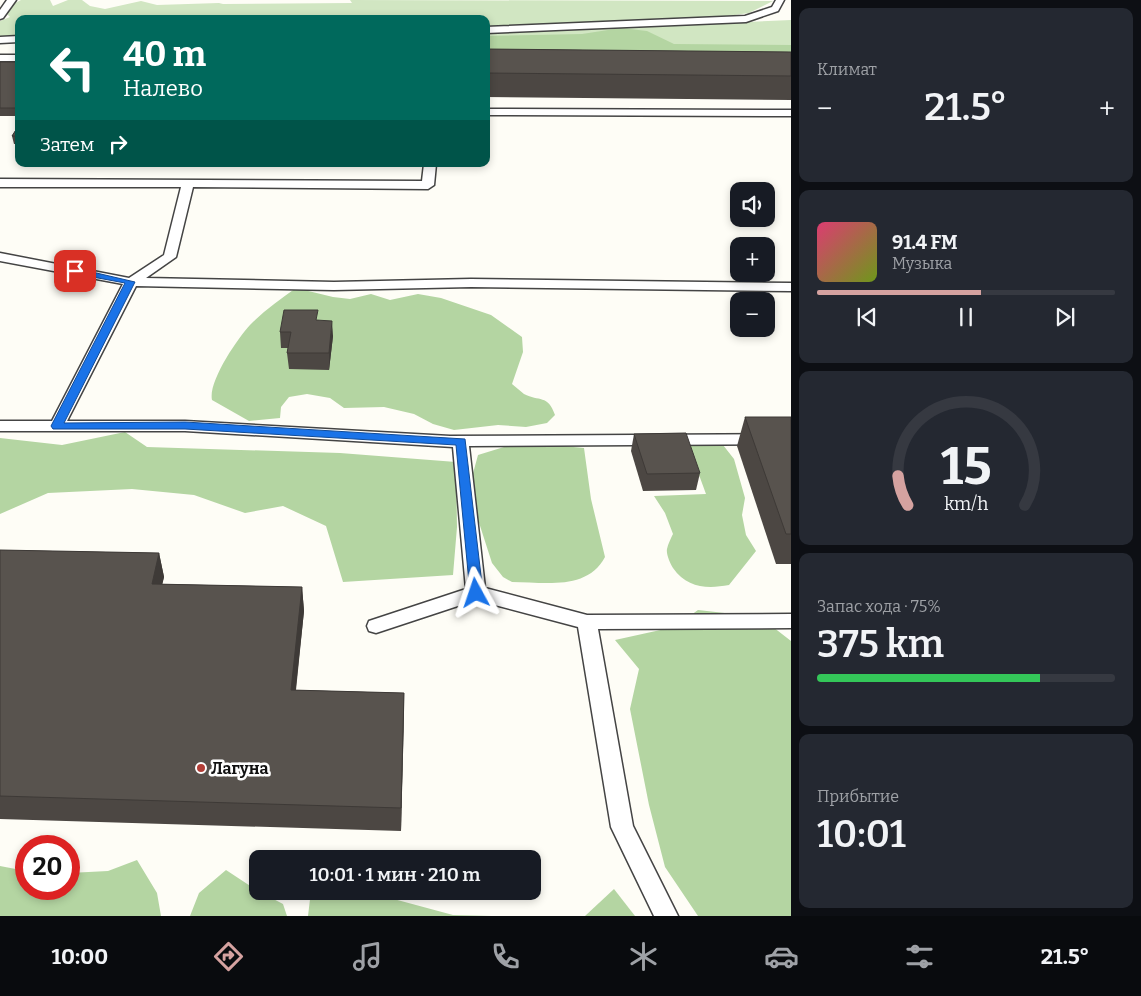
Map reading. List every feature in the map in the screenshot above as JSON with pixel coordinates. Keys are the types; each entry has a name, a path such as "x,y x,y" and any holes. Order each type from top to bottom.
{"lane":[{"path":"0,16 12,0"},
{"path":"490,30 746,19 776,9 780,0"},
{"path":"0,40 15,39"},
{"path":"0,58 15,58"},
{"path":"490,112 791,113"},
{"path":"0,183 428,186 430,167"},
{"path":"57,426 131,282 170,258 188,184"},
{"path":"0,257 131,282 334,286 471,283 688,288 791,287"},
{"path":"0,426 185,426 461,442 476,593"},
{"path":"451,441 791,439"},
{"path":"376,626 476,593 587,622 791,621"},
{"path":"587,622 622,827 666,916"}],"green space":[{"path":"21,0 50,0 53,6 68,0 82,0 90,6 105,9 141,1 157,5 352,3 350,0 773,1 749,13 712,18 490,28 490,15 15,15 15,36 0,37 0,21 10,17 5,12 9,6"},
{"path":"791,20 791,52 627,52 591,49 490,51 490,33"},
{"path":"621,28 647,31 674,44 791,45 791,52 490,51 490,36 582,34"},
{"path":"296,288 350,299 371,294 390,300 418,294 441,298 491,315 522,337 523,352 512,384 524,394 546,401 555,415 547,423 526,427 498,425 454,430 433,424 414,414 384,407 344,408 330,398 307,394 289,397 281,407 280,418 249,421 212,400 214,383 231,350 250,325 272,305"},
{"path":"125,432 147,447 340,453 456,462 457,527 453,575 343,582 326,526 283,506 245,513 194,495 132,489 48,493 0,514 0,438 62,445"},
{"path":"538,435 551,435 562,442 563,446 584,448 591,499 605,557 597,568 576,580 551,583 512,582 503,577 492,563 473,504 472,477 478,455 504,447 527,444"},
{"path":"705,439 723,445 734,459 745,498 742,515 746,535 756,551 729,585 713,587 698,586 691,583 679,575 673,568 667,551 673,534 665,513 654,496 706,494 688,445"},
{"path":"698,610 760,617 791,641 791,916 698,916 665,867 649,805 630,709 639,669 615,640 674,627"},
{"path":"137,860 157,893 161,916 0,916 0,866 15,869 15,900 80,900 80,872 108,871"},
{"path":"226,870 249,885 249,900 275,900 283,904 287,916 190,916 199,893"},
{"path":"614,889 635,916 585,916"},
{"path":"310,900 397,900 453,915 492,916 308,916"}],"building":[{"path":"490,49 791,52 791,76 490,73"},
{"path":"0,62 15,62 15,108 0,108"},
{"path":"284,310 318,310 316,320 332,321 329,353 287,353 291,332 280,332"},
{"path":"745,417 791,417 791,534 786,534"},
{"path":"686,433 700,473 647,474 634,434"},
{"path":"0,550 159,553 152,584 302,587 291,690 404,693 401,808 0,796"}],"place":[{"name":"Лагуна","path":"201,768"}],"route":[{"path":"75,271 131,282 57,426 185,426 461,442 476,593"}]}
